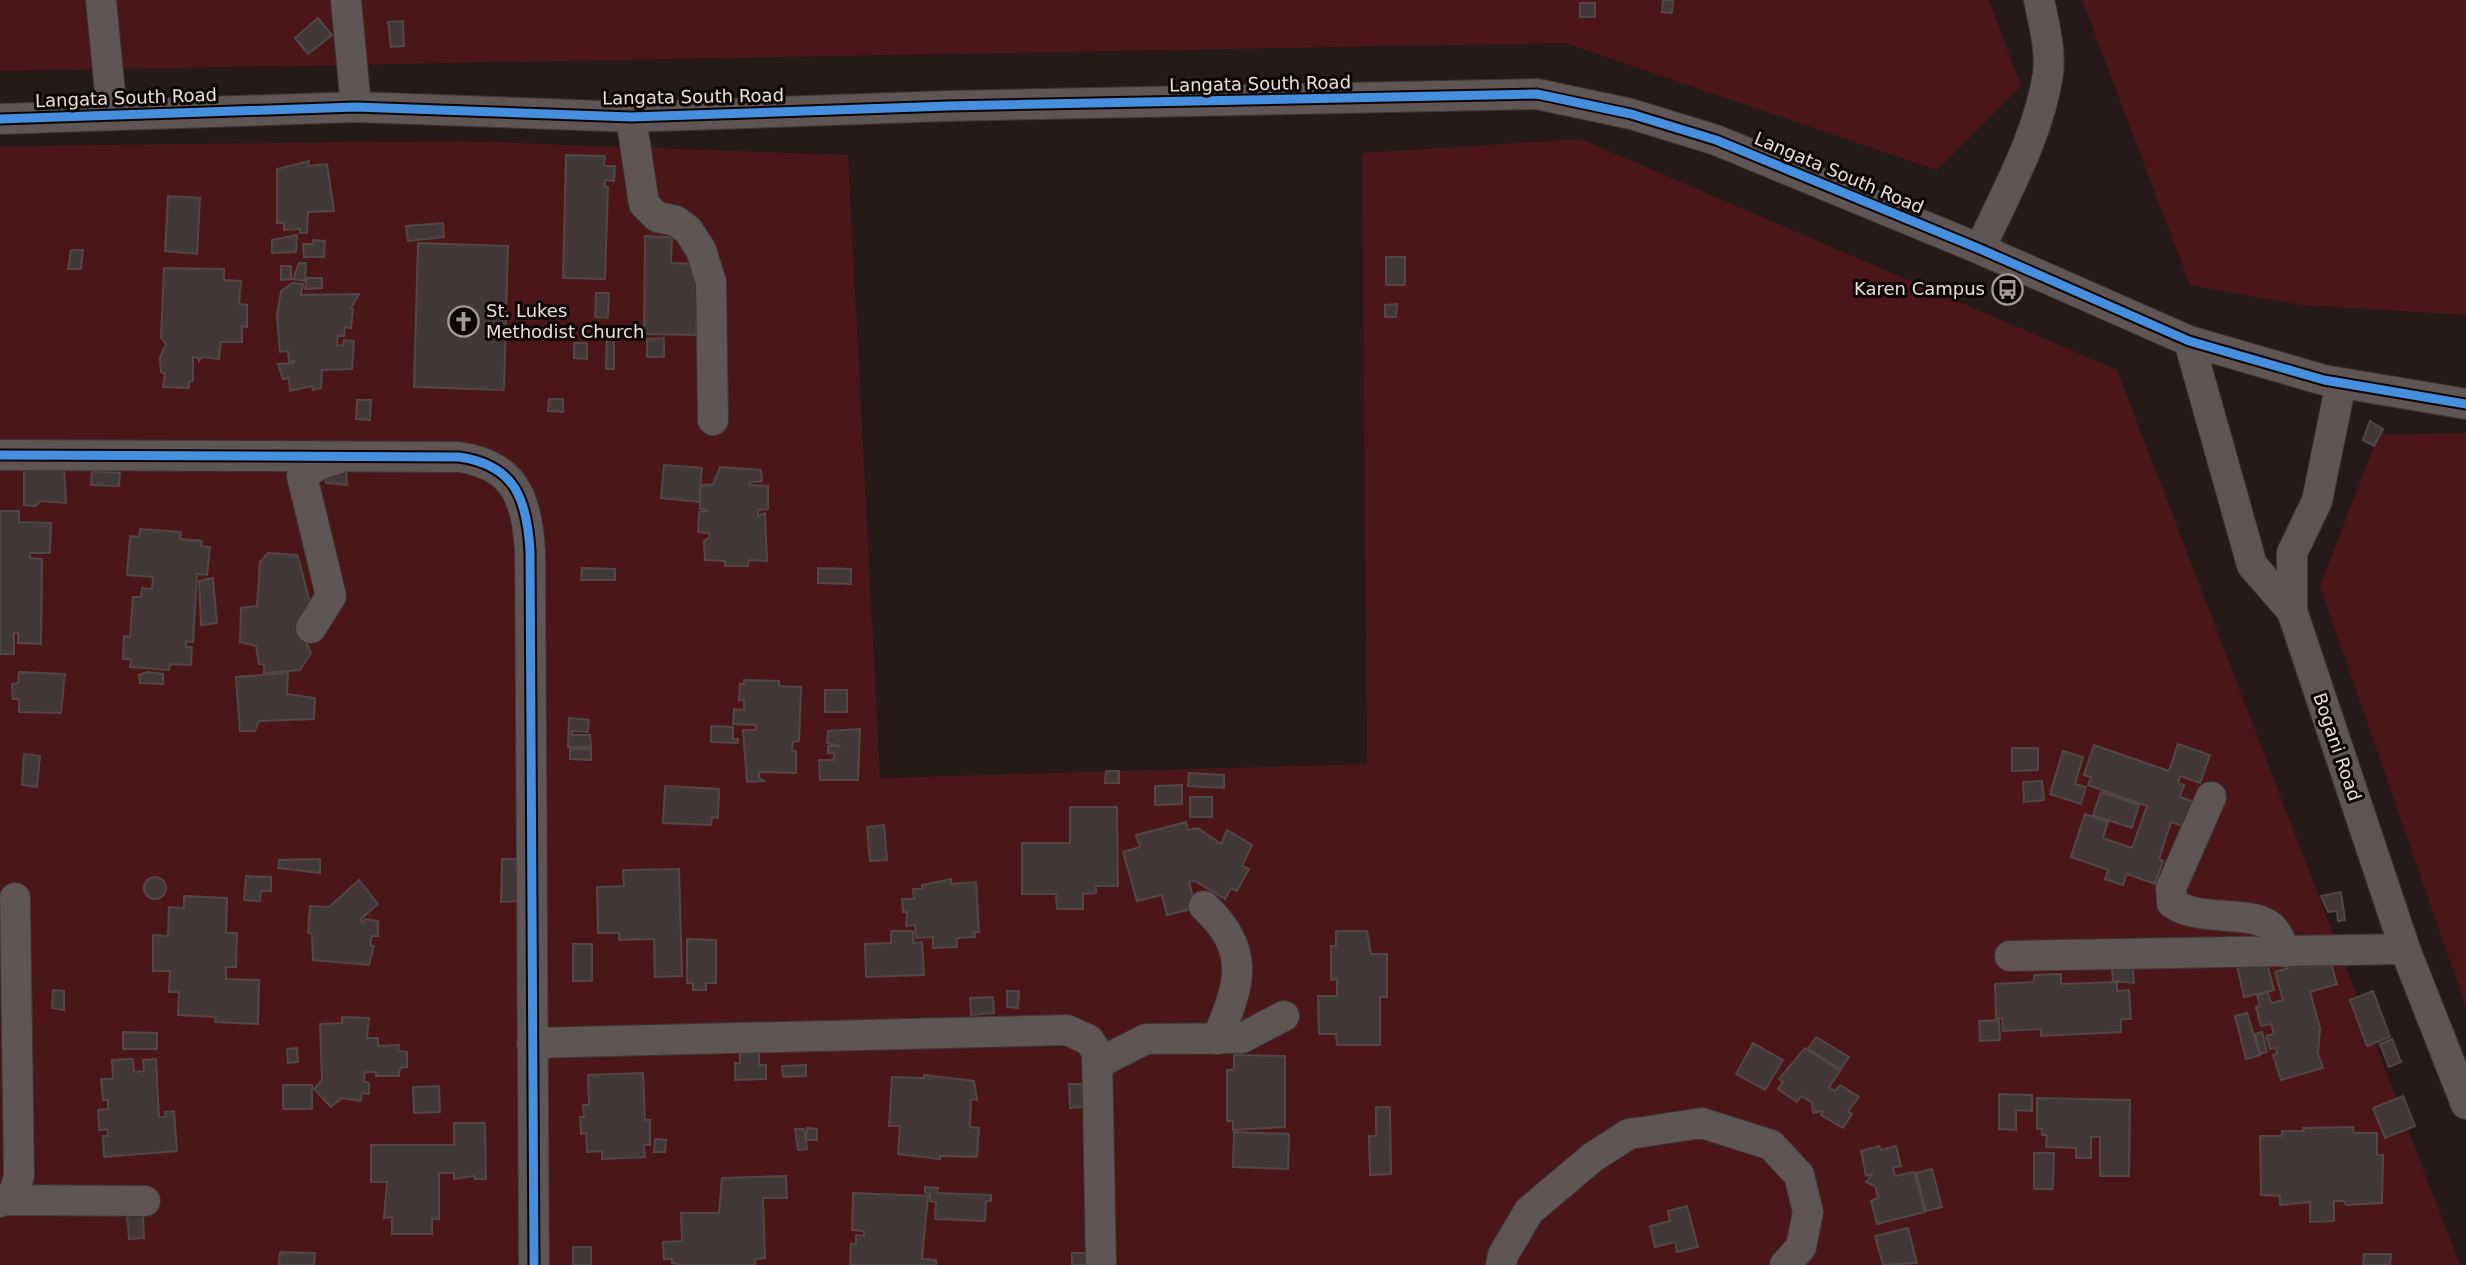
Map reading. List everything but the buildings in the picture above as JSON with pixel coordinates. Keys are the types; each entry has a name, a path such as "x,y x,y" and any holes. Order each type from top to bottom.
{"street":[{"path":"101,0 112,113"},
{"path":"346,0 356,107"},
{"path":"1980,249 2027,144 2042,100 2048,72 2047,39 2039,0"},
{"name":"Langata South Road","path":"0,118 356,107 631,117 1537,94 1631,114 1716,140 1980,249 2189,341 2341,383 2466,404"},
{"path":"631,117 644,204 657,217 676,221 688,230 701,250 711,282 713,420"},
{"path":"2189,341 2252,565 2291,611"},
{"name":"Bogani Road","path":"2341,383 2317,500 2292,553 2291,611 2405,949 2465,1098"},
{"path":"0,454 474,460 503,472 522,500 530,551 534,1265"},
{"path":"311,628 331,596 302,476 318,465 341,457"},
{"path":"2211,797 2171,888 2172,903 2184,912 2217,917 2255,917 2274,929 2285,952"},
{"path":"4,1201 16,1189 19,1164 15,898"},
{"path":"1204,906 1223,924 1238,971 1236,994 1217,1039"},
{"path":"2010,956 2405,949"},
{"path":"1098,1063 1146,1039 1242,1038 1284,1016"},
{"path":"532,1043 1067,1030 1089,1040 1097,1052 1101,1265"},
{"path":"1501,1265 1503,1255 1529,1212 1592,1157 1629,1134 1702,1123 1771,1145 1799,1175 1808,1212 1801,1247 1785,1265"},
{"path":"4,1201 145,1201"}],"shaded area":[{"path":"0,0 1989,0 2021,86 1937,170 1565,43 0,71"},
{"path":"2082,0 2466,0 2466,315 2301,305 2190,285"},
{"path":"1581,139 2117,370 2460,1265 0,1265 0,146 462,141 848,155 880,778 1367,764 1362,153"},
{"path":"2466,433 2466,1007 2320,586 2379,434"}],"cycle path":[{"path":"0,119 356,107 631,117 948,106 1537,94 1631,114 1716,140 1980,249 2189,341 2324,380 2466,404"},
{"path":"0,455 459,457 493,468 514,488 526,516 530,551 534,1265"}],"place":[{"name":"Karen Campus","path":"2008,289"},
{"name":"St. Lukes Methodist Church","path":"463,321"}]}
